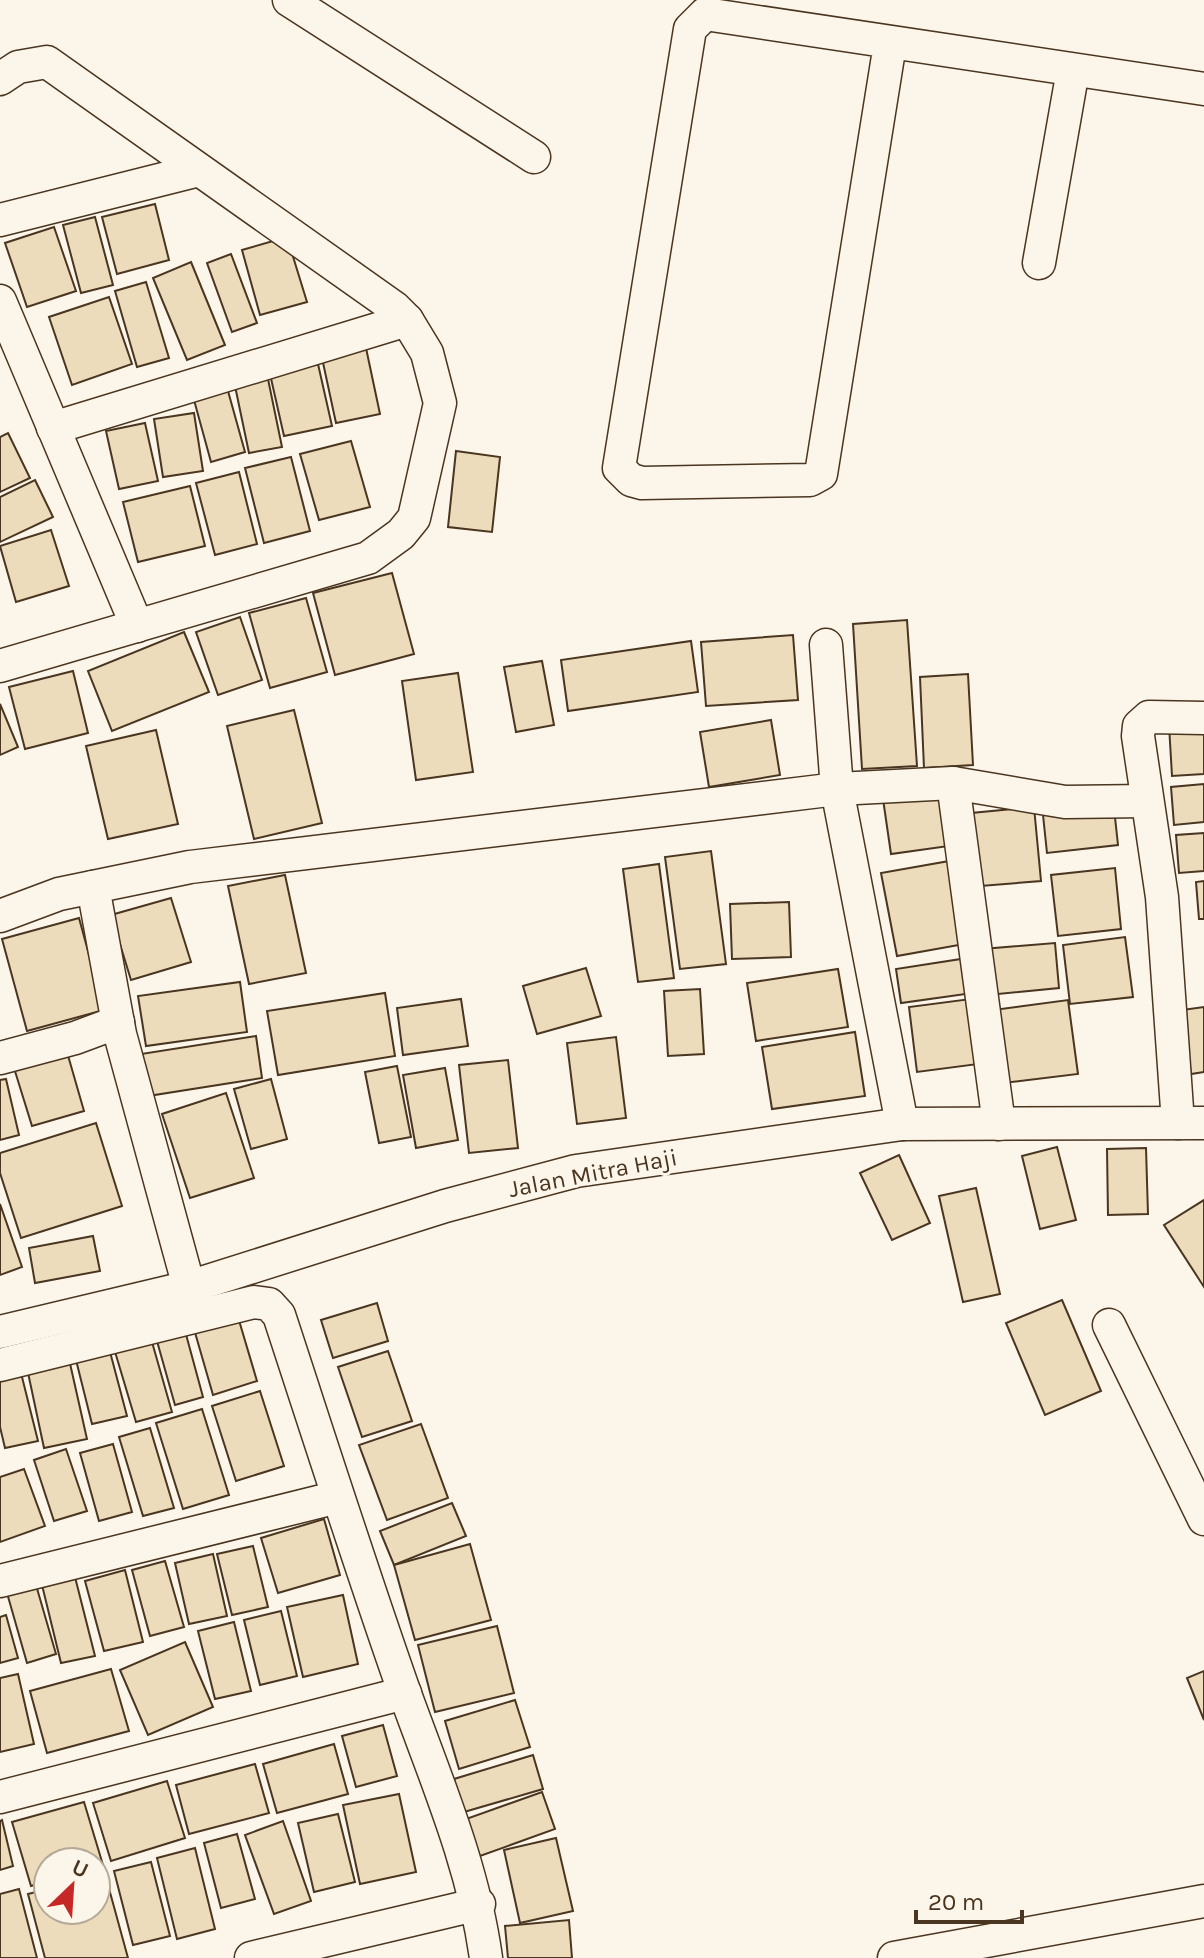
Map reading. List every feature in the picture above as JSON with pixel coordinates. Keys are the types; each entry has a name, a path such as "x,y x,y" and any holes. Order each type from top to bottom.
{"street":[{"path":"289,0 534,157"},
{"path":"890,44 821,474 810,480 642,483 631,480 619,468 690,29 705,14 1204,89"},
{"path":"0,79 18,67 47,62 407,320 427,353 440,403 414,518 401,534 368,558 0,666"},
{"path":"1039,263 1073,70"},
{"path":"0,220 199,170"},
{"path":"0,301 137,626"},
{"path":"53,428 407,320"},
{"path":"826,645 837,789 902,1124"},
{"path":"1191,1123 1139,726 1149,717 1204,718"},
{"path":"953,783 999,1124"},
{"path":"0,916 59,894 190,867 837,789 953,783 1065,802 1147,801"},
{"path":"93,887 118,1022 189,1287"},
{"path":"0,1058 75,1038 118,1022"},
{"name":"Jalan Mitra Haji","path":"0,1332 189,1287 445,1206 576,1171 902,1124 1191,1123"},
{"path":"0,1365 254,1302 269,1304 279,1315 405,1693 448,1806 479,1904 486,1958"},
{"path":"1109,1325 1204,1519"},
{"path":"0,1581 338,1497"},
{"path":"0,1797 405,1693"},
{"path":"894,1958 1204,1901"},
{"path":"262,1956 479,1904"}],"building":[{"path":"155,204 169,260 117,274 102,217"},
{"path":"95,217 113,285 81,293 63,225"},
{"path":"54,227 76,291 27,307 5,243"},
{"path":"287,237 307,302 260,315 242,250"},
{"path":"231,254 257,323 232,332 207,263"},
{"path":"191,262 225,345 187,360 153,278"},
{"path":"146,282 169,358 137,367 115,291"},
{"path":"109,297 132,364 72,385 49,317"},
{"path":"366,348 380,414 336,423 322,358"},
{"path":"318,364 332,426 284,436 270,374"},
{"path":"268,379 282,447 249,453 235,386"},
{"path":"228,391 245,452 211,462 194,400"},
{"path":"194,413 203,471 163,477 154,419"},
{"path":"145,423 158,481 119,489 106,431"},
{"path":"8,433 30,478 0,492 0,437"},
{"path":"351,441 370,507 319,520 300,454"},
{"path":"456,451 500,457 492,532 448,527"},
{"path":"291,457 310,531 264,543 245,468"},
{"path":"239,472 257,544 215,555 196,483"},
{"path":"35,480 53,517 0,542 0,497"},
{"path":"190,486 205,546 138,562 123,502"},
{"path":"51,530 69,586 16,602 0,546"},
{"path":"392,573 414,654 335,675 313,593"},
{"path":"306,598 327,672 270,688 249,613"},
{"path":"240,617 262,680 218,695 196,632"},
{"path":"907,620 917,766 862,769 853,624"},
{"path":"184,632 209,692 112,731 88,671"},
{"path":"793,635 798,700 706,706 701,642"},
{"path":"691,641 698,692 568,711 561,660"},
{"path":"542,661 554,725 516,732 504,667"},
{"path":"73,671 88,733 25,749 9,687"},
{"path":"458,673 473,772 416,780 402,681"},
{"path":"968,674 973,765 924,768 920,677"},
{"path":"0,704 18,747 0,755"},
{"path":"294,710 322,823 254,839 227,726"},
{"path":"771,720 780,775 709,787 700,732"},
{"path":"1204,722 1204,774 1172,776 1169,725"},
{"path":"156,730 178,824 108,839 86,746"},
{"path":"1204,784 1204,822 1174,825 1171,787"},
{"path":"949,790 956,845 891,854 883,799"},
{"path":"1034,807 1041,881 968,887 961,814"},
{"path":"1114,808 1118,845 1047,853 1043,815"},
{"path":"1204,833 1204,871 1179,873 1176,835"},
{"path":"711,851 726,964 680,969 665,857"},
{"path":"955,860 970,943 897,956 881,873"},
{"path":"659,864 674,978 638,982 623,869"},
{"path":"1115,868 1121,929 1058,936 1051,875"},
{"path":"285,875 306,973 249,984 228,886"},
{"path":"1204,881 1204,919 1199,919 1196,882"},
{"path":"171,898 191,962 131,980 111,915"},
{"path":"789,902 791,957 732,959 730,904"},
{"path":"79,918 104,1010 27,1031 2,939"},
{"path":"1125,937 1133,997 1070,1004 1063,945"},
{"path":"1055,943 1059,988 988,995 983,949"},
{"path":"974,957 980,992 901,1003 896,969"},
{"path":"586,968 601,1016 537,1034 523,986"},
{"path":"838,969 848,1027 756,1041 747,983"},
{"path":"240,982 247,1032 146,1046 138,996"},
{"path":"700,989 704,1054 668,1056 664,991"},
{"path":"385,993 395,1056 278,1075 267,1011"},
{"path":"978,998 986,1063 917,1072 909,1007"},
{"path":"461,999 468,1046 403,1055 397,1008"},
{"path":"1068,1000 1078,1074 1003,1083 993,1010"},
{"path":"1204,1007 1204,1072 1191,1074 1182,1010"},
{"path":"855,1032 865,1096 772,1109 762,1047"},
{"path":"256,1036 262,1078 148,1096 141,1054"},
{"path":"616,1037 626,1118 577,1124 567,1043"},
{"path":"67,1052 84,1111 32,1126 14,1068"},
{"path":"508,1060 518,1148 469,1153 459,1065"},
{"path":"397,1066 411,1137 379,1143 365,1072"},
{"path":"445,1068 458,1140 416,1148 403,1075"},
{"path":"6,1079 19,1135 0,1140 0,1080"},
{"path":"271,1079 287,1139 251,1149 234,1089"},
{"path":"226,1093 254,1178 190,1198 162,1114"},
{"path":"96,1123 122,1206 21,1238 0,1173 0,1153"},
{"path":"1057,1147 1076,1220 1040,1229 1022,1156"},
{"path":"1146,1148 1148,1214 1108,1215 1107,1149"},
{"path":"899,1155 930,1223 892,1240 860,1173"},
{"path":"976,1188 1000,1294 963,1302 939,1196"},
{"path":"1204,1200 1204,1287 1164,1225"},
{"path":"0,1204 22,1267 0,1275"},
{"path":"93,1236 100,1271 35,1283 29,1248"},
{"path":"1062,1300 1101,1391 1045,1415 1006,1323"},
{"path":"377,1303 388,1341 333,1358 321,1320"},
{"path":"238,1317 257,1381 213,1395 194,1329"},
{"path":"184,1327 203,1397 175,1405 155,1334"},
{"path":"150,1335 172,1412 136,1422 113,1345"},
{"path":"109,1348 127,1416 92,1424 75,1356"},
{"path":"388,1351 412,1421 362,1437 338,1367"},
{"path":"69,1359 87,1439 44,1448 27,1368"},
{"path":"20,1369 38,1441 5,1448 0,1427 0,1374"},
{"path":"260,1391 284,1466 236,1481 212,1406"},
{"path":"202,1409 229,1495 183,1509 156,1423"},
{"path":"421,1424 448,1498 387,1520 359,1445"},
{"path":"150,1428 174,1508 143,1516 119,1437"},
{"path":"113,1444 132,1512 99,1521 80,1453"},
{"path":"66,1449 87,1511 54,1521 34,1460"},
{"path":"24,1469 45,1526 0,1542 0,1477"},
{"path":"452,1503 466,1536 394,1565 380,1531"},
{"path":"324,1519 340,1575 278,1593 261,1538"},
{"path":"470,1544 491,1620 415,1640 394,1565"},
{"path":"253,1546 268,1607 232,1615 217,1554"},
{"path":"213,1554 227,1616 189,1624 175,1563"},
{"path":"165,1561 184,1627 150,1636 132,1570"},
{"path":"125,1570 143,1642 104,1651 85,1581"},
{"path":"75,1577 95,1656 61,1663 42,1585"},
{"path":"36,1585 56,1654 27,1663 7,1593"},
{"path":"343,1595 358,1664 303,1677 287,1607"},
{"path":"281,1611 297,1676 260,1685 244,1620"},
{"path":"6,1615 18,1658 0,1663 0,1617"},
{"path":"234,1622 251,1691 215,1699 198,1631"},
{"path":"497,1626 514,1693 435,1712 418,1645"},
{"path":"185,1642 213,1707 148,1735 120,1670"},
{"path":"111,1669 129,1731 47,1753 30,1691"},
{"path":"1204,1671 1204,1720 1187,1678"},
{"path":"18,1674 34,1744 0,1752 0,1678"},
{"path":"515,1700 530,1747 459,1769 445,1721"},
{"path":"383,1725 397,1776 356,1787 342,1736"},
{"path":"334,1744 348,1794 277,1813 263,1764"},
{"path":"533,1755 543,1789 464,1812 454,1779"},
{"path":"255,1764 269,1813 189,1834 176,1785"},
{"path":"167,1781 185,1838 112,1861 112,1846 106,1846 93,1803"},
{"path":"542,1792 555,1829 480,1856 466,1819"},
{"path":"399,1794 416,1872 360,1884 343,1805"},
{"path":"84,1802 97,1846 32,1846 31,1886 12,1822"},
{"path":"338,1814 355,1882 314,1892 298,1823"},
{"path":"0,1821 13,1866 0,1870"},
{"path":"283,1821 311,1901 274,1914 245,1835"},
{"path":"237,1834 255,1899 221,1908 204,1843"},
{"path":"556,1838 573,1911 520,1923 504,1850"},
{"path":"195,1848 215,1929 177,1939 157,1858"},
{"path":"151,1862 170,1936 133,1945 114,1871"},
{"path":"19,1889 37,1958 0,1958 0,1894"},
{"path":"112,1900 128,1958 45,1958 36,1926 112,1926"},
{"path":"569,1920 572,1958 508,1958 505,1926"}]}
